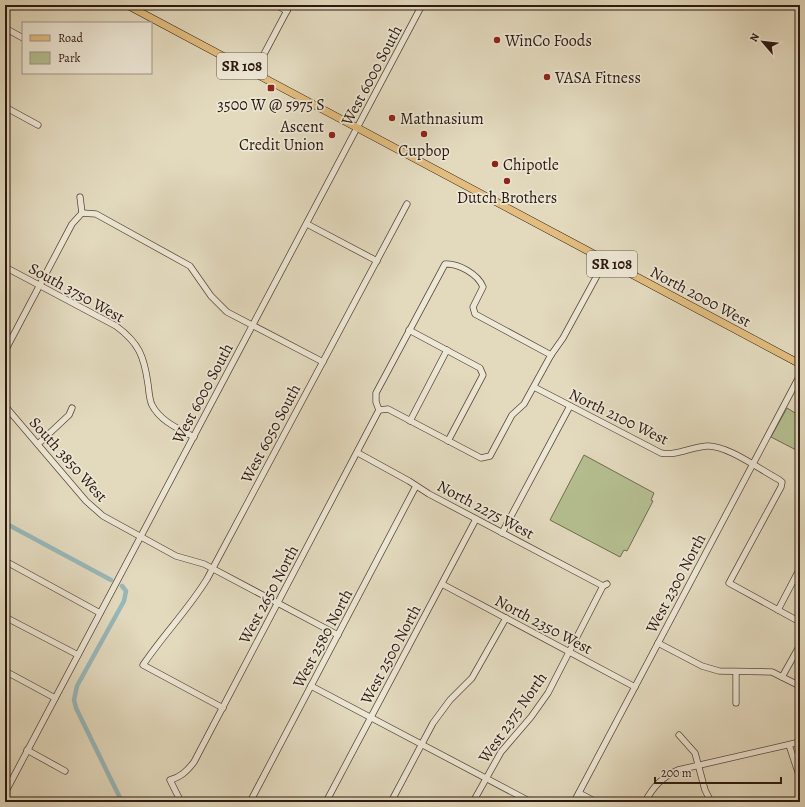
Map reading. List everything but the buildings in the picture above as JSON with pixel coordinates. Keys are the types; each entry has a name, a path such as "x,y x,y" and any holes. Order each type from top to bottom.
{"main road":[{"name":"SR 108","path":"126,5 357,129"},
{"name":"North 2000 West","path":"357,129 800,364"}],"street":[{"path":"254,73 288,8 276,5"},
{"name":"West 6000 South","path":"5,792 422,5"},
{"path":"5,28 22,37"},
{"path":"5,107 38,125"},
{"path":"5,351 72,224 82,213 80,198"},
{"name":"West 6050 South","path":"223,708 143,665 164,636 196,597 213,568 407,204"},
{"path":"82,213 96,214 180,259 190,266 218,305 253,326 323,362"},
{"path":"306,224 377,261"},
{"path":"551,355 475,314 472,307 483,287 480,279 453,263 445,264 376,392 376,402 379,410 388,409 481,458 490,456 512,415 524,404 551,355 563,338 605,261"},
{"name":"South 3750 West","path":"5,267 116,326 127,334 135,343 145,364 152,405 160,415 172,425 194,437"},
{"path":"409,330 480,368 483,375 448,441"},
{"path":"410,421 447,350"},
{"name":"West 2300 North","path":"574,802 800,375"},
{"name":"North 2100 West","path":"534,387 661,453 678,454 701,447 716,447 753,465 782,482 781,487 729,583 778,610"},
{"name":"South 3850 West","path":"5,406 92,506 103,516 176,556 213,568 338,635"},
{"path":"502,533 570,406"},
{"path":"38,444 69,415 72,408"},
{"name":"West 2650 North","path":"181,802 170,780 179,777 187,771 194,762 358,453 379,410"},
{"name":"North 2275 West","path":"358,453 502,533 605,585"},
{"name":"West 2580 North","path":"250,802 416,486"},
{"name":"West 2500 North","path":"326,802 476,519"},
{"path":"5,562 100,613"},
{"path":"800,568 778,610 800,622"},
{"name":"North 2350 West","path":"442,584 635,687"},
{"name":"West 2375 North","path":"473,802 501,752 540,706 605,585"},
{"path":"5,617 78,655"},
{"path":"391,802 441,711 472,678 506,618"},
{"path":"658,643 702,666 719,671 736,672 757,670 772,672 800,686"},
{"path":"782,677 800,645"},
{"path":"5,671 55,698"},
{"path":"736,672 736,703"},
{"path":"311,686 531,802"},
{"path":"679,735 695,753 705,790 711,802"},
{"path":"645,802 655,785 678,770 800,742"},
{"path":"789,745 800,778"},
{"path":"27,750 65,771"},
{"path":"579,792 596,802"}],"green space":[{"path":"787,408 800,416 800,452 771,437"},
{"path":"584,455 654,493 651,500 653,501 627,551 624,550 620,557 550,520"}],"waterway":[{"path":"5,523 111,580"},
{"path":"122,586 126,591 124,601 77,686 74,700 76,708 122,802"}],"place":[{"name":"WinCo Foods","path":"497,40"},
{"name":"VASA Fitness","path":"547,77"},
{"name":"3500 W @ 5975 S","path":"271,88"},
{"name":"Mathnasium","path":"392,118"},
{"name":"Cupbop","path":"424,134"},
{"name":"Ascent Credit Union","path":"332,135"},
{"name":"Chipotle","path":"495,164"},
{"name":"Dutch Brothers","path":"507,181"}]}
